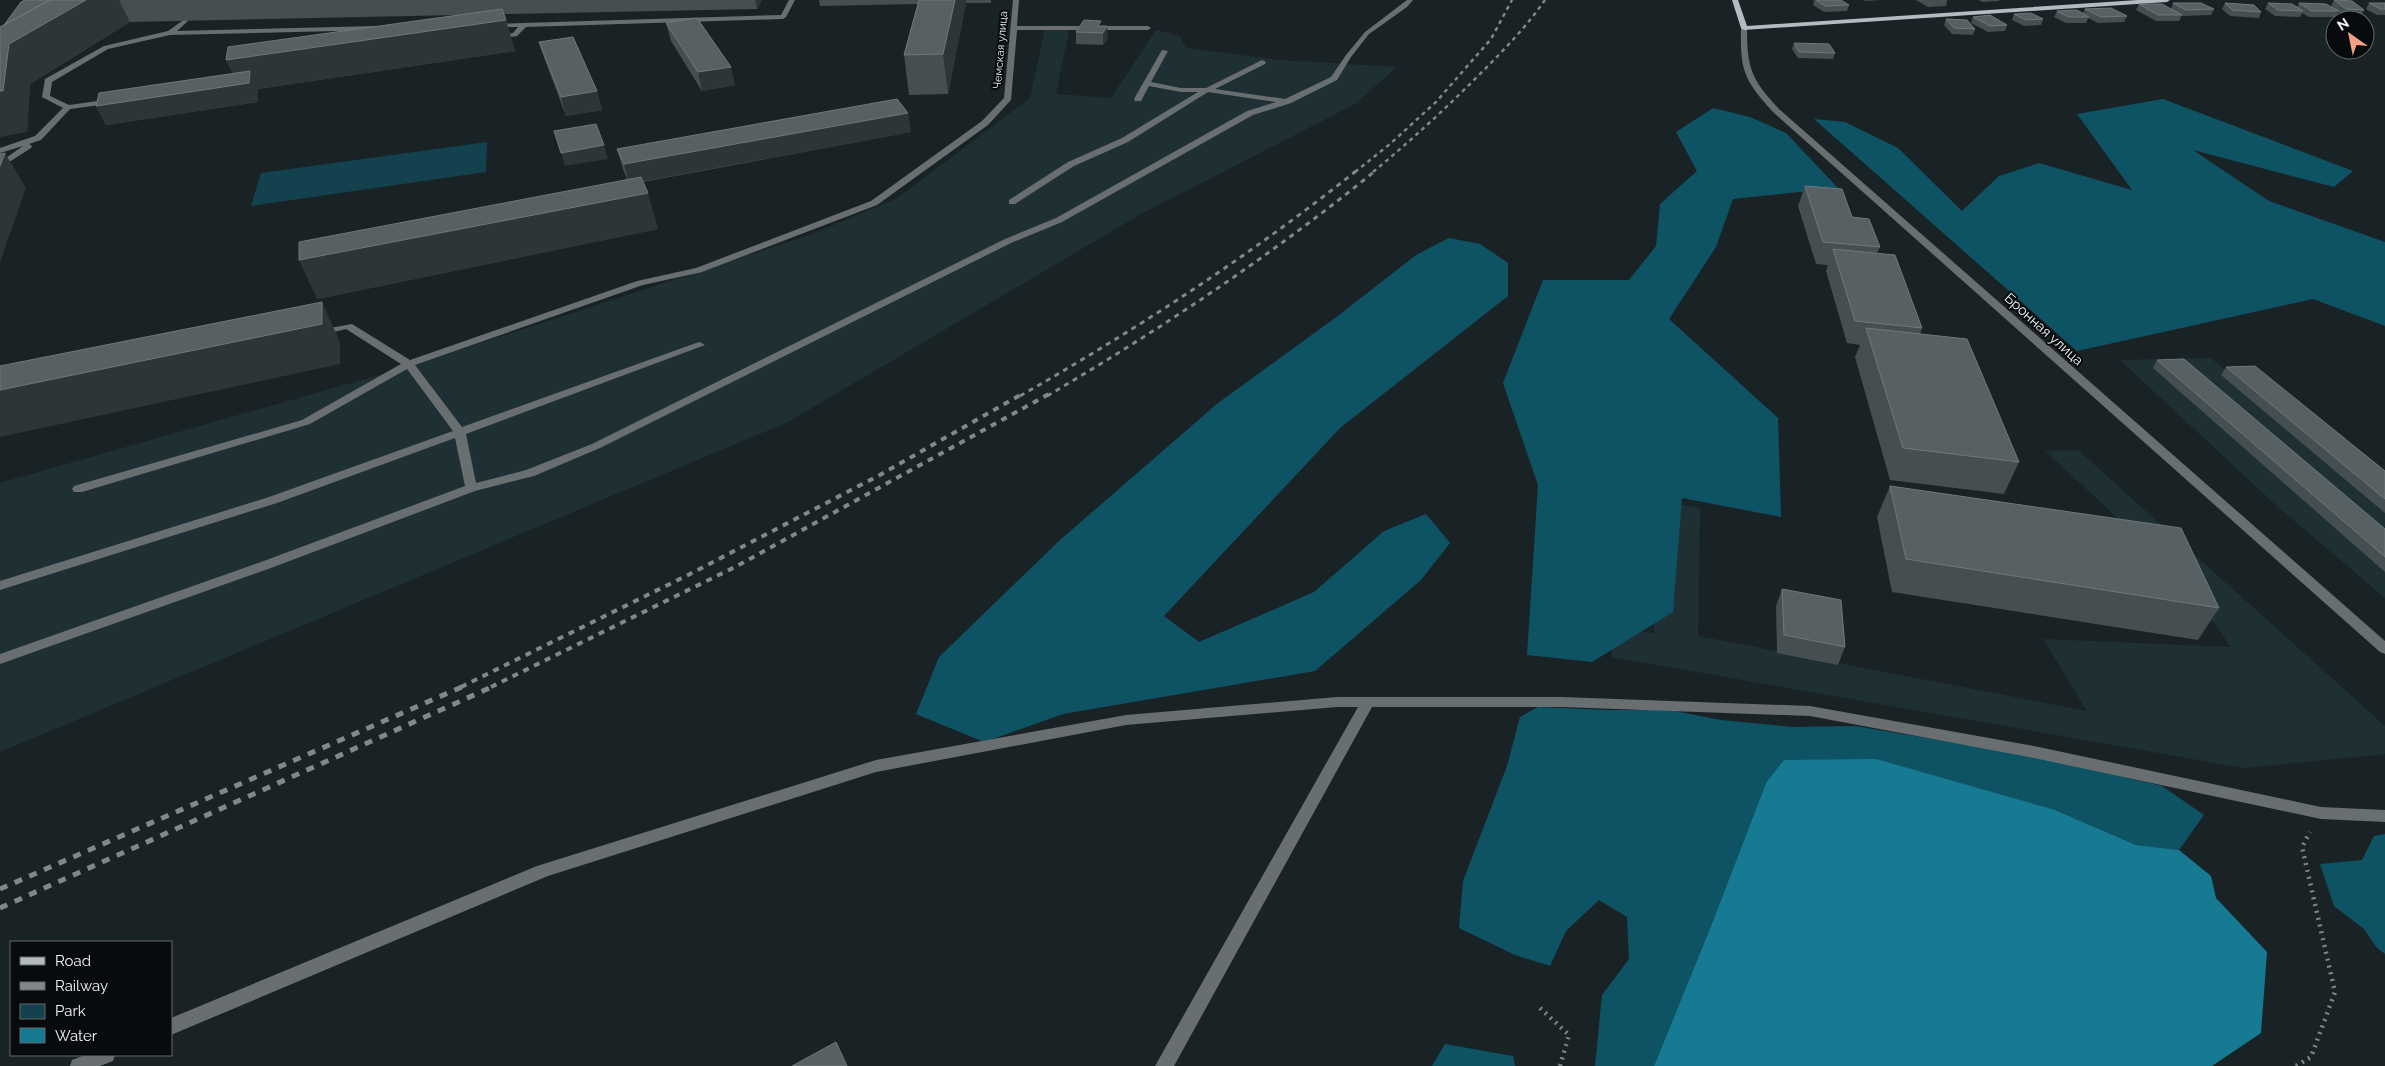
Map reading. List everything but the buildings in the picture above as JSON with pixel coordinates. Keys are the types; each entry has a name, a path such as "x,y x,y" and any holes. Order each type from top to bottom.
{"main road":[{"name":"Бронная улица","path":"1735,0 1744,28"},
{"path":"1744,28 2167,0"}],"street":[{"path":"484,26 783,17 792,0"},
{"name":"Чемская улица","path":"78,490 306,422 409,364 640,283 699,270 874,203 985,123 1008,98 1016,0"},
{"path":"0,659 266,565 471,488 530,473 596,446 1008,241 1059,220 1250,113 1288,102 1334,78 1366,33 1405,6 1410,0"},
{"path":"522,14 520,20 524,25"},
{"path":"170,33 185,21"},
{"path":"486,39 515,35 524,25"},
{"path":"125,99 68,107 46,97 48,81 106,47 170,33 386,28"},
{"path":"1014,28 1148,28"},
{"name":"Бронная улица","path":"1744,28 1744,59 1750,78 1766,100 1822,153 2385,649"},
{"path":"1138,99 1145,83 1164,52"},
{"path":"1012,202 1071,164 1125,140 1207,90 1234,78 1262,62"},
{"path":"1145,83 1181,90 1207,90 1288,102"},
{"path":"0,166 38,138 68,107"},
{"path":"0,151 38,138"},
{"path":"310,334 348,326 409,364 460,432 471,488"},
{"path":"0,586 273,500 700,345"},
{"path":"172,1027 543,871 876,766 1126,720 1337,702 1562,702 1810,711 2034,752 2321,813 2385,816"},
{"path":"1164,1066 1368,702"},
{"path":"78,1066 103,1056"}],"path":[{"path":"2296,1066 2311,1057 2335,992 2302,847 2321,813"},
{"path":"1540,1008 1569,1035 1560,1066"}],"shaded area":[{"path":"1045,29 1069,30 1056,94 1111,98 1156,30 1180,36 1186,48 1279,60 1397,67 1355,104 1141,214 788,422 0,752 0,483 411,366 807,236 896,199 1030,98"},
{"path":"2163,99 2353,171 2334,187 2193,150 2269,201 2385,242 2385,326 2313,299 2077,351 1814,119 1845,122 1898,148 1962,211 1999,176 2039,163 2132,190 2077,114"},
{"path":"1713,108 1750,117 1786,133 1838,188 1733,199 1716,247 1669,319 1778,418 1781,517 1682,498 1673,612 1592,662 1527,655 1538,485 1503,383 1543,280 1629,280 1656,246 1660,204 1697,171 1676,132"},
{"path":"1449,238 1480,244 1508,263 1508,296 1340,428 1164,616 1199,642 1314,592 1384,531 1426,514 1450,543 1421,580 1315,671 1063,714 984,742 916,714 939,657 1060,540 1218,403 1339,315 1416,255"},
{"path":"2211,358 2265,403 2385,493 2385,598 2278,507 2120,360"},
{"path":"2078,450 2385,726 2385,754 2244,768 1612,657 1606,628 1654,633 1660,500 1700,508 1698,636 2087,711 2043,639 2231,647 2183,578 2045,451"},
{"path":"1538,707 1669,710 1721,720 1792,727 1855,726 2044,758 2162,786 2204,815 2179,850 2136,845 2055,810 1766,783 1654,1066 1595,1066 1602,995 1629,959 1627,917 1599,900 1566,931 1550,966 1515,955 1459,928 1463,881 1507,766 1520,717"},
{"path":"2385,834 2385,954 2377,948 2364,929 2334,906 2320,864 2362,860 2374,836"},
{"path":"1445,1044 1513,1056 1515,1066 1432,1066"}],"green space":[{"path":"487,142 486,172 251,206 261,173"}],"water":[{"path":"1876,759 2055,810 2136,845 2179,850 2211,876 2216,898 2267,952 2261,1033 2212,1066 1654,1066 1766,783 1784,760"}],"railway":[{"path":"1355,172 1390,144 1436,102 1491,39 1512,0"},
{"path":"1373,172 1449,105 1502,52 1545,0"},
{"path":"1020,396 1064,371 1192,290 1276,232 1356,171"},
{"path":"1047,396 1090,371 1215,290 1296,232 1375,171"},
{"path":"461,687 690,574 878,476 1022,394"},
{"path":"491,687 737,566 1049,394"},
{"path":"0,889 464,686"},
{"path":"0,908 494,686"}]}
